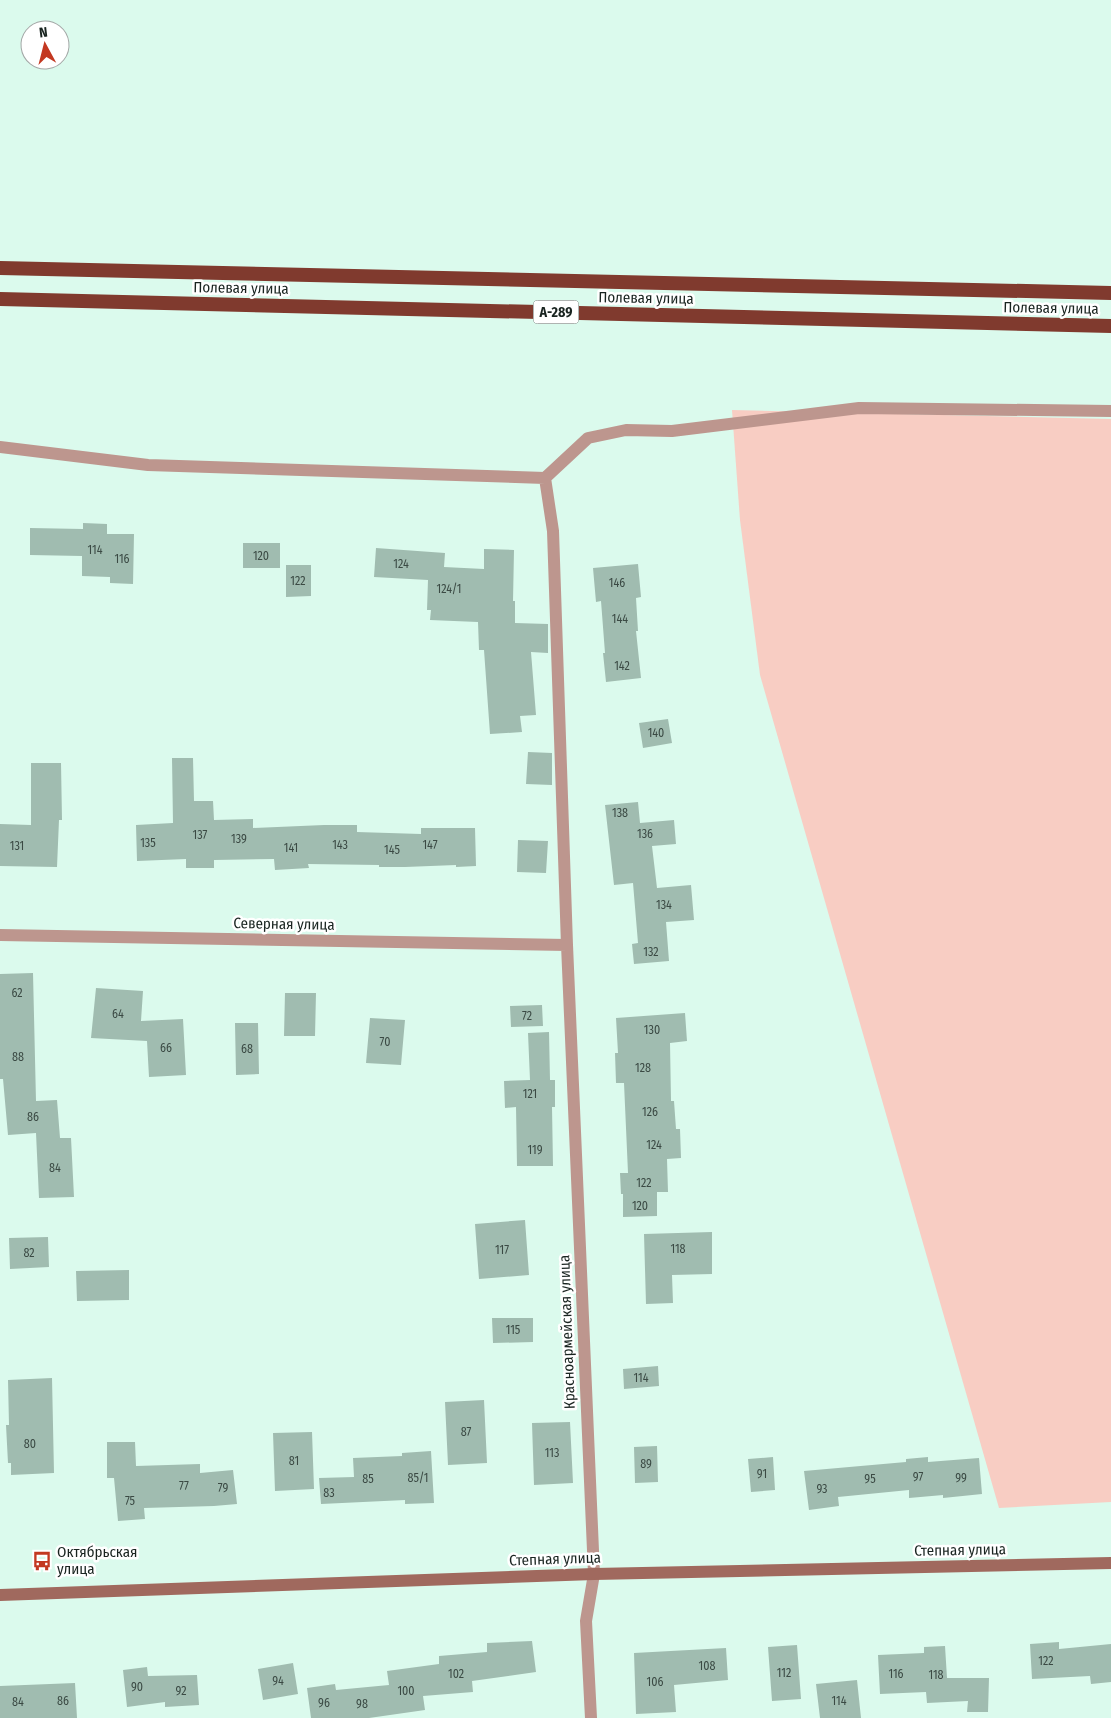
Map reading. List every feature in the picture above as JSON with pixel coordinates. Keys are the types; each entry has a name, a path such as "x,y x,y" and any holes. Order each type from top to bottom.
{"highway":[{"name":"Полевая улица","path":"0,268 1111,293"},
{"name":"Полевая улица","path":"0,299 1111,326"}],"main road":[{"name":"Степная улица","path":"0,1595 594,1574 1111,1564"}],"street":[{"path":"0,447 148,465 545,478 588,438 626,430 672,431 859,408 1111,411"},
{"name":"Красноармейская улица","path":"545,478 553,531 567,945 594,1574 586,1621 591,1718"},
{"name":"Северная улица","path":"0,935 567,945"}],"shaded area":[{"path":"732,410 1111,419 1111,1502 999,1508 760,675 740,520"}],"building":[{"path":"83,523 107,524 107,534 134,534 133,584 110,583 110,577 82,576 82,556 30,555 30,528 83,529"},
{"path":"243,543 280,543 280,568 243,568"},
{"path":"376,548 445,553 444,567 484,569 484,549 514,550 513,601 515,601 515,623 548,624 548,653 531,652 536,715 520,716 522,732 490,734 484,650 479,650 478,622 430,620 431,610 427,610 428,580 374,577"},
{"path":"638,564 641,597 636,598 638,631 636,631 641,678 606,682 601,601 596,602 593,568"},
{"path":"286,565 311,565 311,596 286,597"},
{"path":"668,719 672,743 643,748 639,723"},
{"path":"528,752 552,753 552,785 526,784"},
{"path":"172,758 193,758 194,801 213,801 214,820 253,819 253,828 357,825 357,832 421,834 421,828 475,828 476,866 379,867 379,865 308,864 309,868 275,870 274,859 214,860 214,868 186,868 186,859 137,861 136,825 173,823"},
{"path":"31,763 61,763 62,820 59,820 57,867 0,866 0,824 31,825"},
{"path":"638,802 640,823 674,820 676,844 652,846 657,888 691,885 694,920 666,922 669,961 634,964 632,944 638,943 633,883 614,885 605,805"},
{"path":"518,840 548,841 546,873 517,872"},
{"path":"33,973 36,1101 57,1100 60,1138 71,1138 74,1197 39,1198 36,1133 8,1135 3,1079 0,1079 0,974"},
{"path":"96,988 143,991 141,1021 183,1019 186,1075 149,1077 147,1041 91,1038"},
{"path":"285,993 316,993 315,1036 284,1036"},
{"path":"542,1005 543,1026 511,1027 510,1006"},
{"path":"685,1013 687,1041 670,1043 671,1101 674,1101 676,1129 680,1129 681,1158 667,1159 668,1192 657,1192 657,1216 623,1217 623,1194 621,1194 620,1173 628,1173 624,1083 616,1083 615,1053 618,1053 616,1018"},
{"path":"370,1018 405,1020 401,1065 366,1063"},
{"path":"235,1023 258,1023 259,1074 236,1075"},
{"path":"549,1032 550,1080 555,1080 555,1107 552,1107 553,1166 517,1166 516,1107 505,1108 504,1081 530,1080 528,1033"},
{"path":"525,1220 529,1275 479,1279 475,1224"},
{"path":"712,1232 712,1274 672,1275 673,1303 646,1304 644,1234"},
{"path":"48,1237 49,1267 10,1269 9,1238"},
{"path":"129,1270 129,1300 77,1301 76,1271"},
{"path":"492,1318 533,1318 533,1342 493,1343"},
{"path":"658,1366 659,1386 624,1389 623,1369"},
{"path":"52,1378 54,1473 11,1475 11,1463 8,1463 6,1425 9,1425 8,1380"},
{"path":"484,1400 487,1463 448,1465 445,1402"},
{"path":"570,1422 573,1483 534,1485 532,1423"},
{"path":"312,1432 314,1489 275,1491 273,1433"},
{"path":"107,1442 135,1442 136,1466 200,1464 200,1473 233,1470 237,1504 144,1508 145,1519 118,1521 114,1478 107,1478"},
{"path":"657,1446 658,1482 635,1483 634,1447"},
{"path":"431,1451 434,1503 405,1504 405,1500 321,1504 319,1478 354,1477 353,1458 402,1456 402,1453"},
{"path":"773,1457 775,1490 751,1492 748,1459"},
{"path":"928,1457 928,1462 979,1458 982,1494 943,1498 943,1495 909,1498 909,1490 838,1497 839,1506 809,1510 804,1471 906,1462 906,1459"},
{"path":"532,1641 536,1672 472,1681 473,1692 423,1696 425,1710 369,1718 311,1718 307,1688 335,1684 336,1690 389,1685 387,1671 439,1664 439,1656 487,1652 487,1643"},
{"path":"1059,1642 1059,1649 1111,1644 1111,1682 1091,1684 1090,1676 1032,1679 1030,1644"},
{"path":"797,1645 801,1699 772,1701 768,1647"},
{"path":"945,1646 947,1678 989,1678 988,1712 967,1712 968,1701 927,1703 926,1692 880,1694 878,1655 924,1653 924,1647"},
{"path":"726,1648 728,1680 674,1685 676,1712 636,1714 634,1653"},
{"path":"293,1663 298,1694 263,1700 258,1669"},
{"path":"147,1667 148,1676 197,1675 199,1705 165,1707 165,1702 127,1707 123,1670"},
{"path":"857,1680 861,1718 820,1718 816,1684"},
{"path":"75,1683 77,1718 0,1718 0,1686"}],"place":[{"name":"Октябрьская улица","path":"42,1561"}]}
